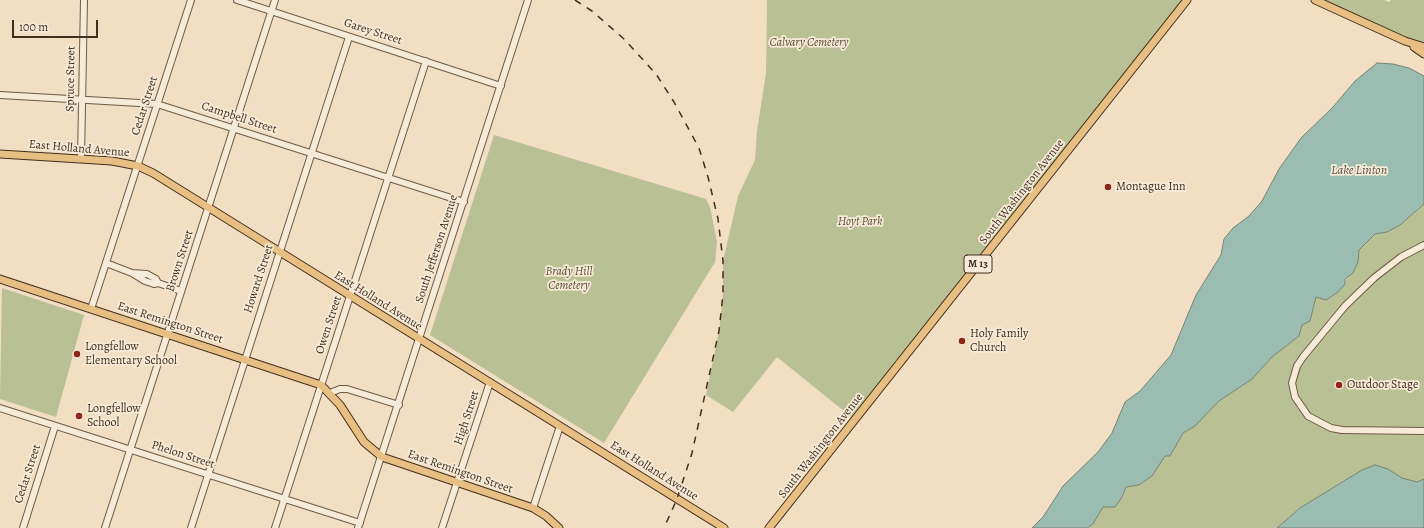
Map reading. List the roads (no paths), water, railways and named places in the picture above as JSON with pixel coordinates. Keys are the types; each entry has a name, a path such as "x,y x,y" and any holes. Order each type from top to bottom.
{"main road":[{"name":"South Washington Avenue","path":"769,528 1187,0"},
{"path":"1315,0 1405,41 1424,48"},
{"path":"1405,41 1424,54"},
{"name":"East Holland Avenue","path":"0,154 81,158 119,162 138,166 153,173 724,528"},
{"name":"East Remington Street","path":"0,279 322,385 330,393 364,442 382,457 533,508 546,516 559,528"}],"street":[{"name":"Spruce Street","path":"81,158 84,0"},
{"name":"Cedar Street","path":"91,309 191,0"},
{"name":"Garey Street","path":"237,0 501,86"},
{"name":"Brown Street","path":"105,528 275,0"},
{"name":"South Jefferson Avenue","path":"359,526 528,0"},
{"name":"Howard Street","path":"191,528 244,359 349,37"},
{"name":"Owen Street","path":"275,528 426,61"},
{"name":"Campbell Street","path":"0,95 157,104 464,202"},
{"path":"1424,245 1401,257 1374,278 1345,306 1303,357 1297,366 1292,383 1295,397 1308,416 1331,428 1342,430 1424,431"},
{"path":"106,263 132,273 145,281 154,284 158,283 181,291"},
{"name":"High Street","path":"442,528 490,382"},
{"path":"330,393 340,389 347,389 399,405"},
{"name":"Phelon Street","path":"0,408 208,475 359,526"},
{"name":"Cedar Street","path":"23,528 55,426"},
{"path":"533,508 560,426"}],"water":[{"name":"Lake Linton","path":"1377,63 1393,64 1409,68 1424,76 1424,204 1400,225 1387,232 1375,234 1359,250 1358,262 1353,273 1345,279 1345,284 1338,292 1326,300 1316,297 1310,321 1302,325 1299,336 1272,357 1252,379 1219,401 1195,426 1183,433 1170,456 1165,456 1152,476 1139,485 1126,487 1122,497 1115,507 1103,507 1093,524 1087,528 1032,528 1043,517 1063,486 1098,452 1112,433 1125,402 1140,391 1171,355 1196,295 1221,255 1224,239 1233,228 1249,216 1262,201 1279,169 1301,138 1333,107 1355,81"},
{"path":"1375,465 1388,469 1402,478 1417,482 1424,479 1424,528 1277,528 1300,508 1362,470"}],"railway":[{"path":"575,0 592,11 624,39 656,74 674,102 699,148 718,219 723,261 723,294 719,331 692,453 677,499 664,528"}],"place":[{"name":"Montague Inn","path":"1108,187"},
{"name":"Holy Family Church","path":"962,341"},
{"name":"Longfellow Elementary School","path":"77,354"},
{"name":"Outdoor Stage","path":"1339,385"},
{"name":"Longfellow School","path":"79,416"}],"park label":[{"name":"Calvary Cemetery","path":"809,43"},
{"name":"Hoyt Park","path":"860,222"},
{"name":"Brady Hill Cemetery","path":"569,279"}]}
